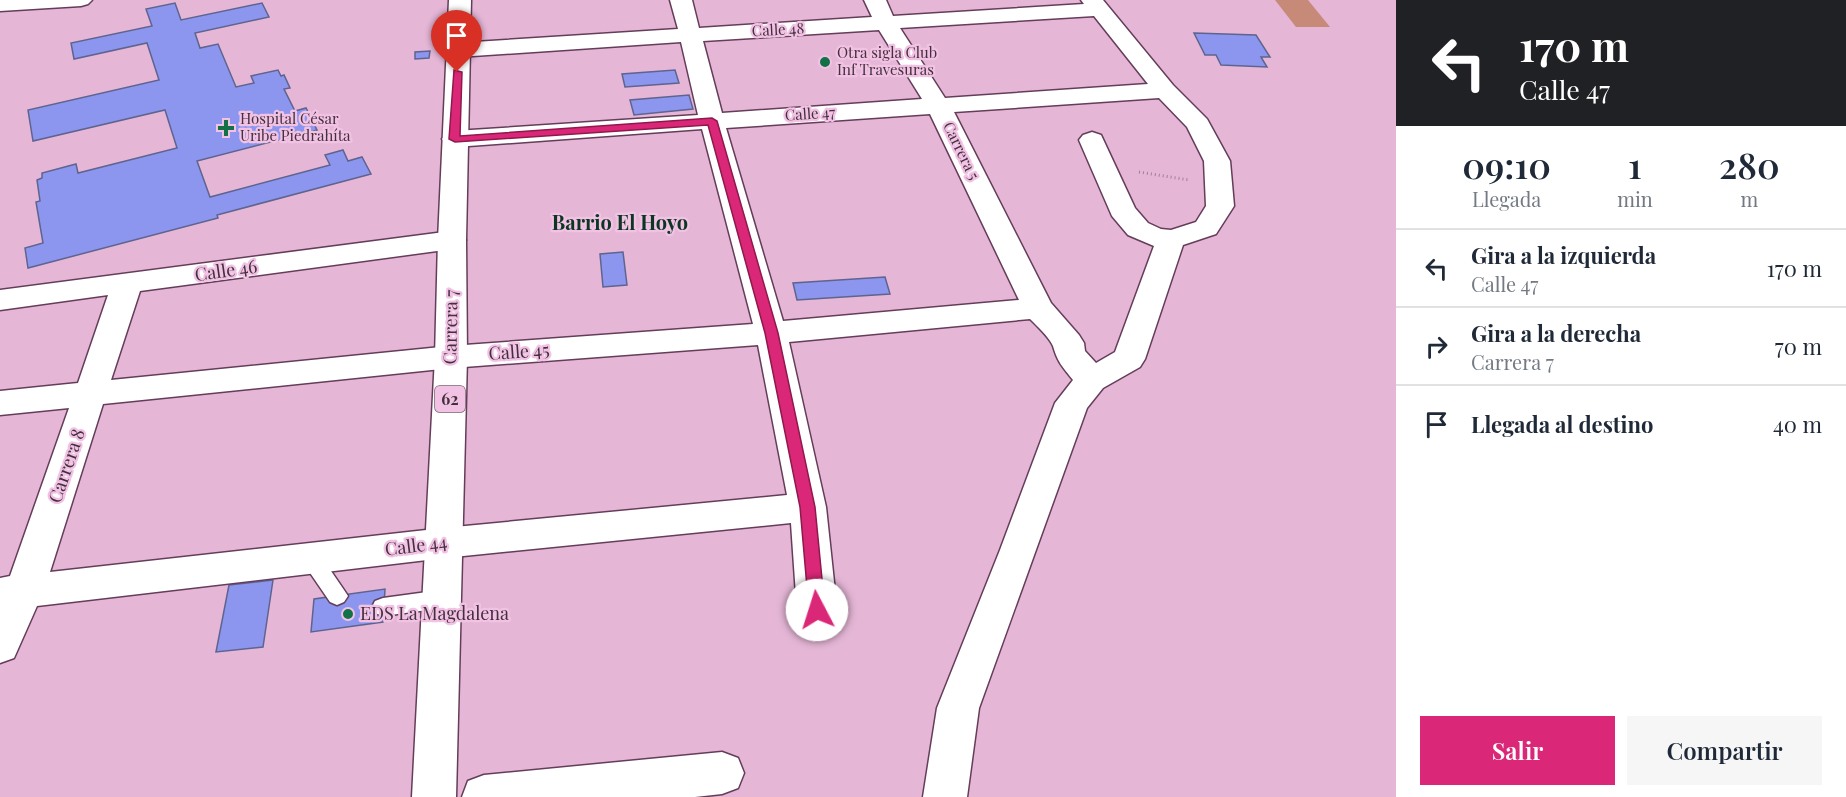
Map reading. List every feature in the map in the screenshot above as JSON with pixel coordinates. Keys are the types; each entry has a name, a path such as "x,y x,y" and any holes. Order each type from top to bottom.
{"street":[{"path":"0,5 81,0"},
{"name":"Carrera 7","path":"434,797 452,357 452,240 460,0"},
{"path":"681,0 771,333 808,507 817,610"},
{"name":"Carrera 5","path":"875,0 886,24 938,105 1038,308 1068,344 1069,354 1092,380"},
{"path":"1092,140 1122,210 1138,229 1155,237 1171,239 1206,228 1220,206 1217,161 1198,124 1165,90 1095,4"},
{"name":"Calle 48","path":"458,50 691,34 886,24 1095,4"},
{"name":"Calle 47","path":"455,139 1165,90"},
{"path":"945,797 958,708 1019,550 1072,403 1092,380 1130,359 1171,239"},
{"name":"Calle 46","path":"0,300 452,240"},
{"name":"Carrera 8","path":"0,645 12,593 92,393 127,284"},
{"name":"Calle 45","path":"0,402 452,357 771,333 1038,308"},
{"name":"Calle 44","path":"12,593 444,543 808,507"},
{"path":"484,797 722,773"}],"lane":[{"path":"311,558 337,596"},
{"path":"384,607 442,599"}],"path":[{"path":"1140,172 1217,184"}],"shaded area":[{"path":"1275,0 1308,0 1330,27 1296,27"}],"building":[{"path":"175,3 181,20 262,3 269,17 195,33 200,48 218,44 236,87 254,83 251,76 278,70 281,76 284,75 290,88 284,89 295,111 306,108 317,130 197,161 210,197 330,165 325,155 343,150 348,161 362,157 371,174 217,215 218,218 28,268 25,248 43,243 36,202 40,201 37,180 42,178 42,173 76,164 78,173 177,148 165,110 33,141 28,110 159,80 147,43 74,59 71,43 152,26 146,9"},
{"path":"1194,33 1256,35 1270,57 1261,57 1267,67 1221,65 1216,55 1205,55"},
{"path":"430,51 429,58 415,59 415,52"},
{"path":"675,70 679,83 625,87 622,74"},
{"path":"689,95 693,109 634,115 630,100"},
{"path":"623,252 627,285 603,287 600,254"},
{"path":"885,277 890,294 797,300 793,283"},
{"path":"273,580 263,647 216,652 229,585"},
{"name":"EDS La Magdalena","path":"385,589 383,622 311,632 314,599"}],"place":[{"name":"Otra sigla Club Inf Travesuras","path":"825,62"},
{"name":"Hospital César Uribe Piedrahíta","path":"226,128"},
{"name":"EDS La Magdalena","path":"348,614"}],"district":[{"name":"Barrio El Hoyo","path":"620,223"}],"route":[{"path":"457,72 455,139 712,121 771,333 808,507 817,610"}]}
